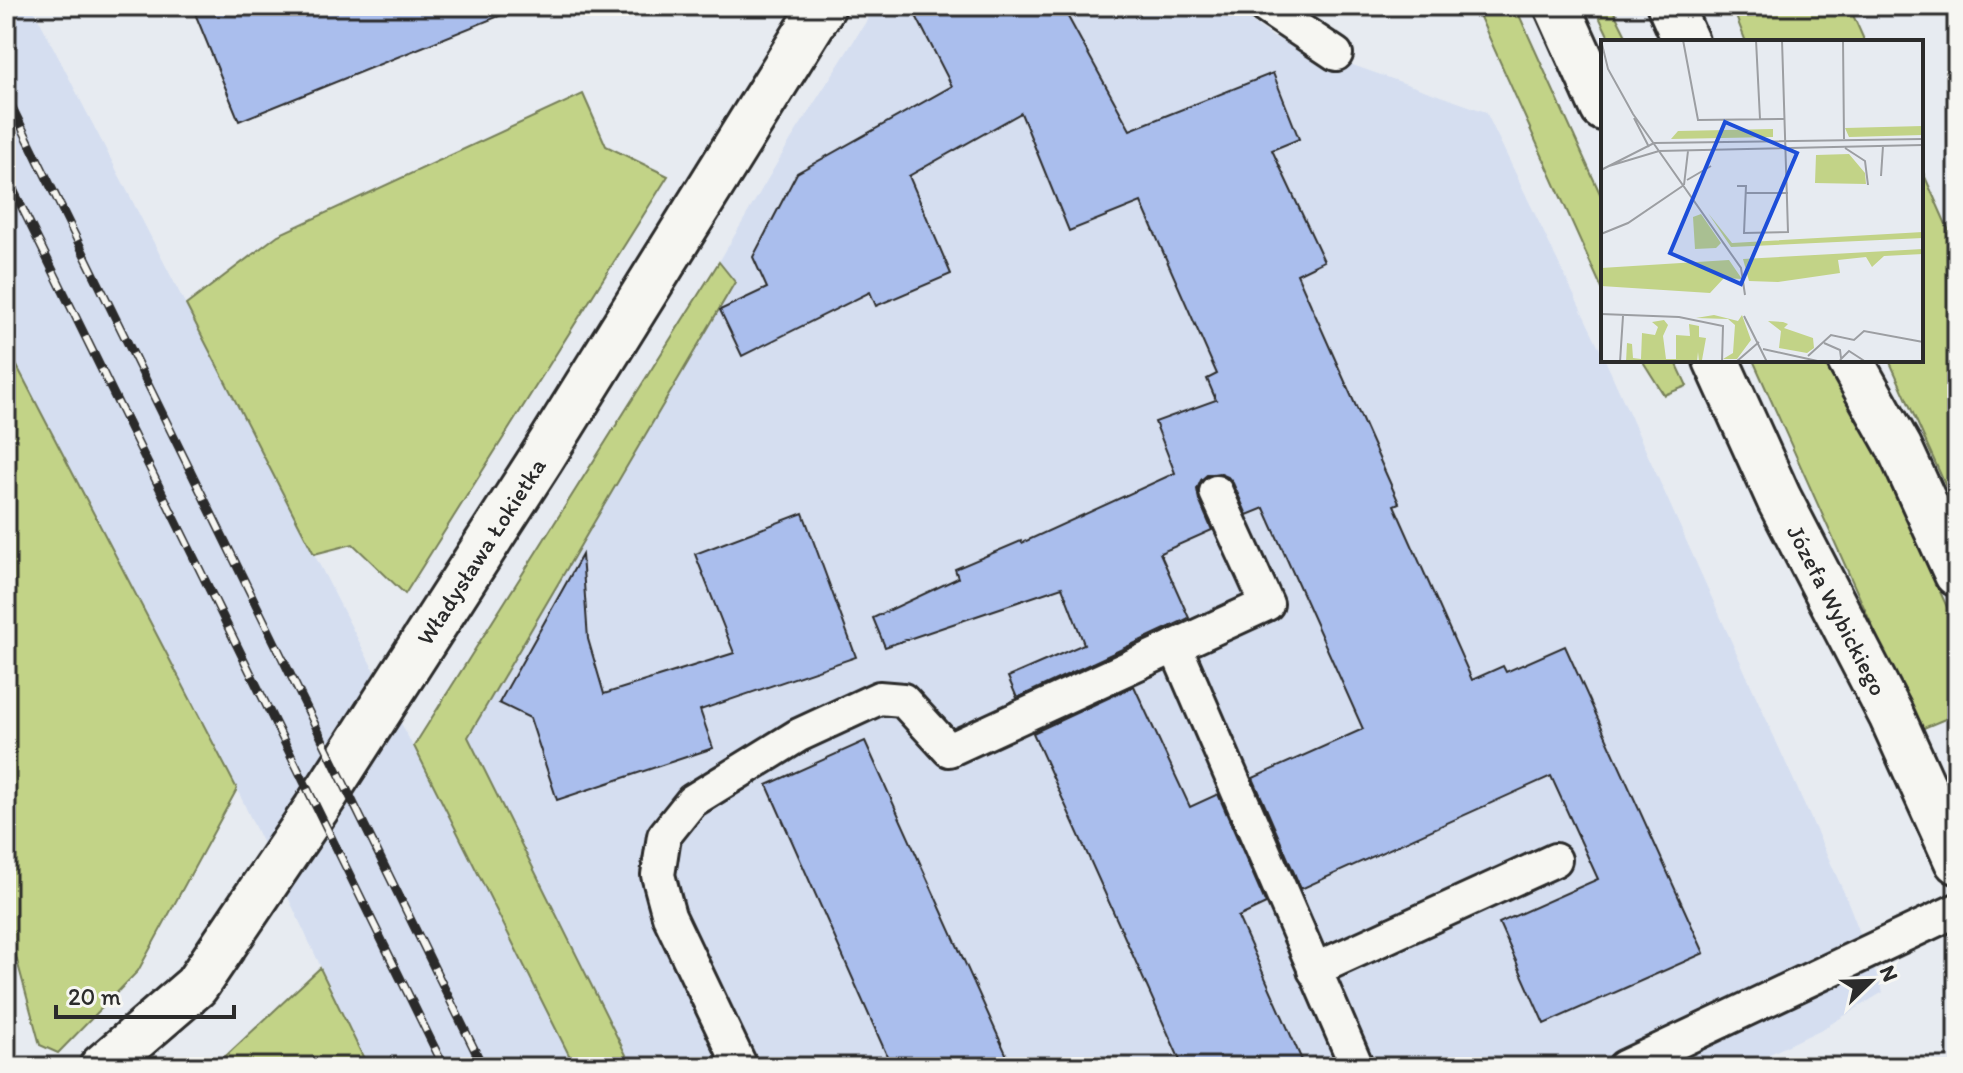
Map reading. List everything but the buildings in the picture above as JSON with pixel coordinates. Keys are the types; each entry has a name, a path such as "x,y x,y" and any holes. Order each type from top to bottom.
{"street":[{"name":"Władysława Łokietka","path":"102,1067 196,986 290,847 541,459 823,6"},
{"path":"1557,6 1601,104"},
{"path":"1670,6 1685,40"},
{"name":"Józefa Wybickiego","path":"1717,362 1779,499 1891,715 1957,861"},
{"path":"1851,362 1899,447 1957,574"}],"lane":[{"path":"1264,6 1336,54"},
{"path":"741,1067 669,916 658,875 664,836 692,801 799,735 879,698 903,700 949,750 1267,604 1216,492"},
{"path":"1175,646 1357,1067"},
{"path":"1314,970 1555,860"},
{"path":"1624,1067 1957,910"}],"shaded area":[{"path":"6,6 32,6 578,1067 368,1067 237,789 6,345"},
{"path":"876,6 1230,6 1273,37 1486,112 1601,352 1601,362 1607,364 1846,897 1883,992 1826,1027 1743,1067 632,1067 468,737 735,283 719,262 790,141"}],"green space":[{"path":"1475,6 1515,6 1601,196 1601,287"},
{"path":"1594,6 1611,6 1628,40 1610,40"},
{"path":"1732,6 1849,6 1864,40 1745,40"},
{"path":"583,94 606,146 668,176 405,594 353,544 314,554 186,305 278,235"},
{"path":"1923,172 1957,249 1957,511 1890,362 1923,362"},
{"path":"719,262 735,282 468,737 632,1067 575,1067 414,746"},
{"path":"6,345 237,789 138,971 58,1053 40,1045 6,920"},
{"path":"1643,362 1676,362 1687,386 1664,395"},
{"path":"1754,362 1824,362 1877,453 1957,629 1957,714 1919,730"},
{"path":"320,968 368,1067 214,1067"}],"railway":[{"path":"6,95 483,1067"},
{"path":"6,175 444,1067"}]}
